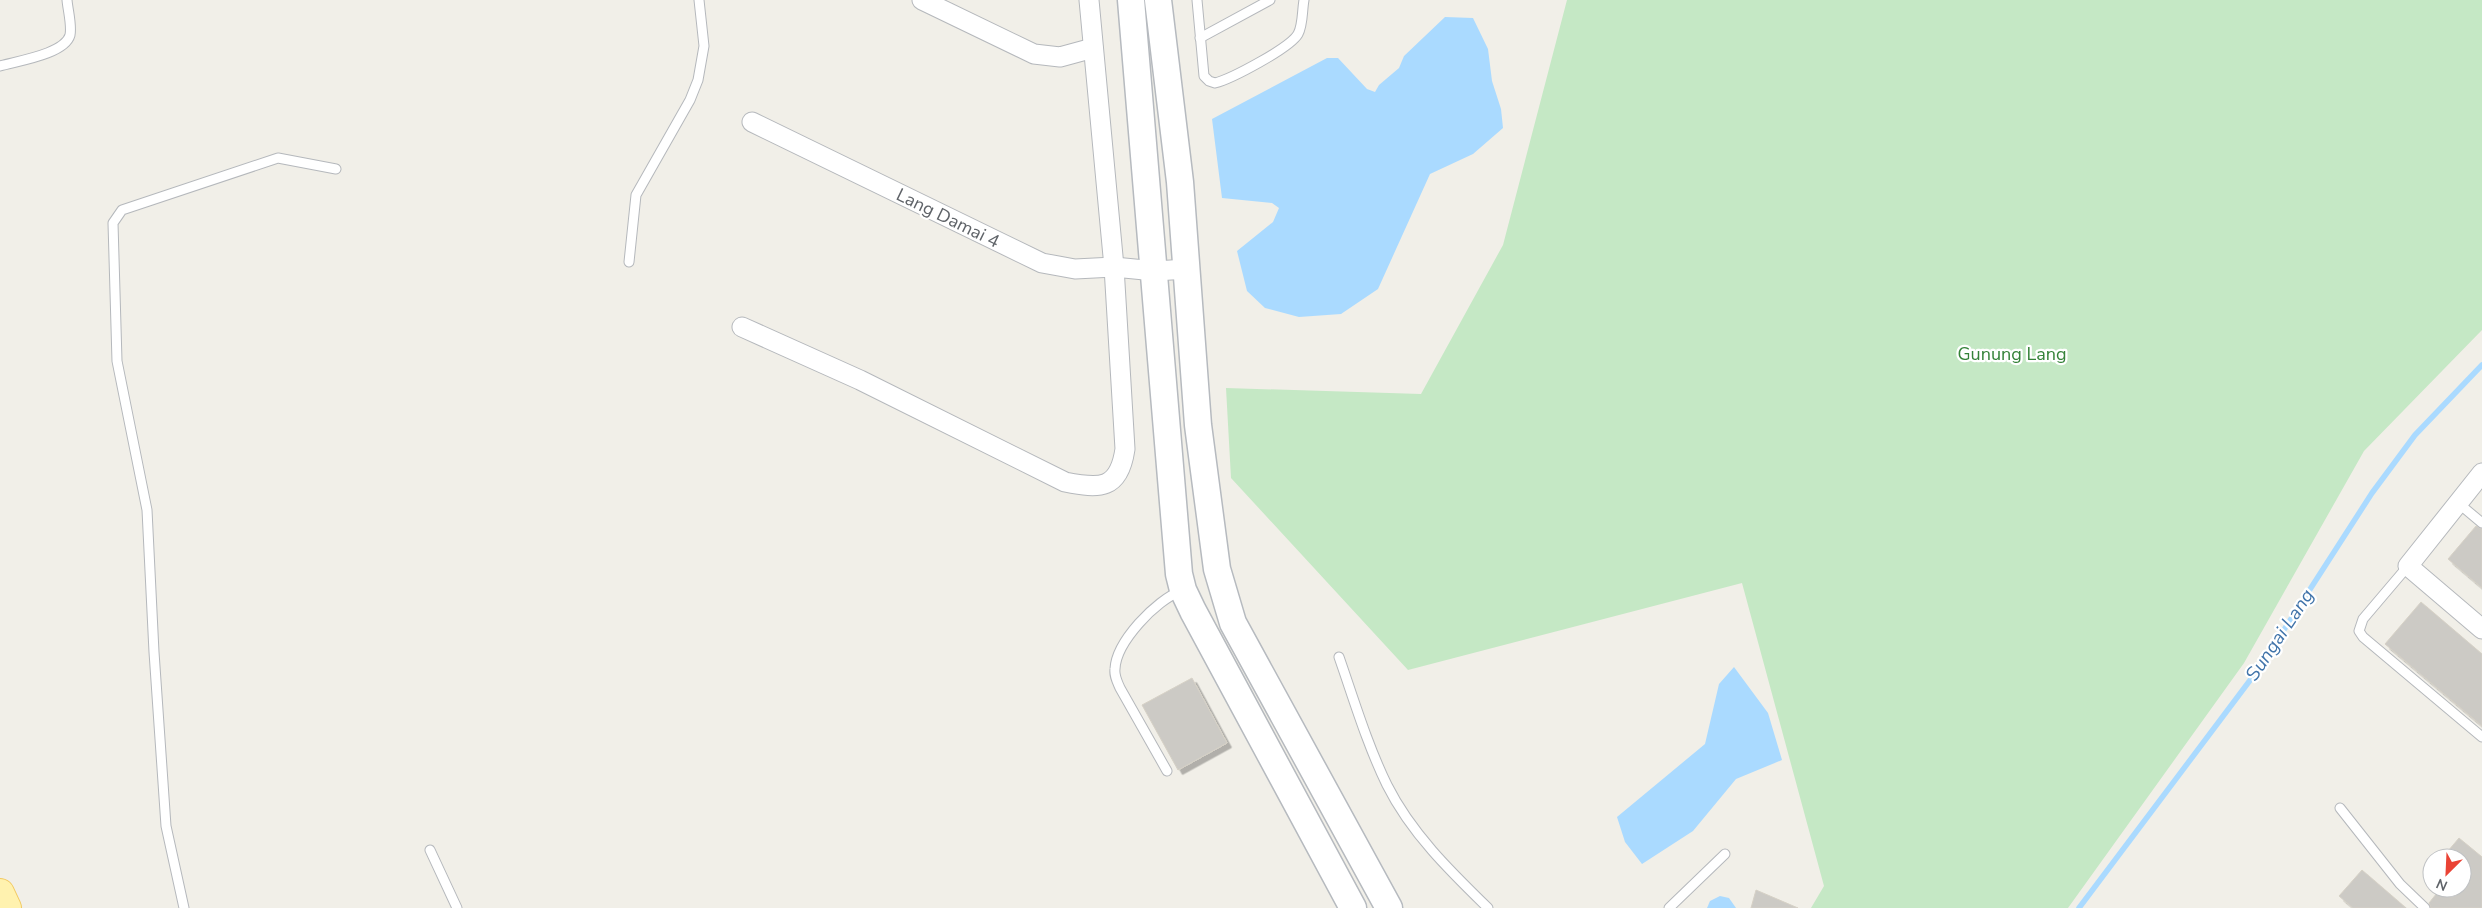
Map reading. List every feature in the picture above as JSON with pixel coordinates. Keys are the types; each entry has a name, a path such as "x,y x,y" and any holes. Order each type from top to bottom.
{"main road":[{"path":"0,893 7,908"}],"street":[{"path":"922,0 1034,54 1060,57 1093,48"},
{"path":"742,327 860,380 1065,482 1093,487 1113,480 1123,466 1125,449 1114,267 1089,0"},
{"path":"1131,0 1178,564 1183,590 1353,908"},
{"path":"1158,0 1180,182 1198,425 1217,569 1234,623 1388,908"},
{"name":"Lang Damai 4","path":"752,122 1042,263 1075,269 1114,267 1155,271 1187,269"},
{"path":"2482,473 2457,502 2408,566 2482,628"}],"lane":[{"path":"0,66 55,51 64,45 70,34 67,0"},
{"path":"628,262 636,195 690,100 698,80 704,46 699,0"},
{"path":"1197,0 1205,78 1211,82 1219,82 1281,51 1293,42 1299,32 1304,0"},
{"path":"1200,38 1270,0"},
{"path":"184,908 166,826 154,652 147,510 117,361 113,223 122,210 278,158 336,169"},
{"path":"2457,502 2482,523"},
{"path":"2408,566 2363,619 2359,631 2363,637 2482,736"},
{"path":"1167,771 1120,688 1115,677 1115,668 1119,654 1136,628 1156,606 1168,597 1183,590"},
{"path":"1339,657 1371,748 1387,786 1438,858 1488,908"},
{"path":"2340,808 2400,884 2425,908"},
{"path":"430,850 457,908"},
{"path":"1669,908 1725,854"}],"green space":[{"name":"Gunung Lang","path":"1567,0 2482,0 2482,330 2364,451 2244,663 2068,908 1811,908 1824,886 1742,583 1408,670 1231,478 1226,388 1421,394 1503,245"}],"water":[{"path":"1445,17 1473,18 1488,49 1492,81 1501,109 1503,128 1473,154 1430,174 1378,289 1341,314 1299,317 1265,308 1247,291 1237,251 1273,222 1279,208 1272,203 1222,198 1212,119 1327,58 1338,58 1367,89 1375,92 1379,85 1399,68 1404,56"},
{"path":"1734,667 1768,713 1782,760 1736,779 1693,831 1642,864 1625,842 1617,817 1705,744 1719,684"},
{"path":"1720,896 1729,898 1736,908 1707,908 1710,901"}],"building":[{"path":"2476,526 2482,529 2482,588 2448,559"},
{"path":"2421,602 2482,654 2482,726 2385,644"},
{"path":"1192,678 1227,743 1178,770 1142,705"},
{"path":"2459,838 2471,848 2450,848"},
{"path":"2472,849 2482,857 2482,908 2431,908 2429,903 2433,898 2472,898"},
{"path":"2362,870 2406,908 2353,908 2339,896"},
{"path":"1756,890 1798,908 1751,908"}],"waterway":[{"name":"Sungai Lang","path":"2079,908 2260,667 2372,493 2415,435 2482,365"}]}
